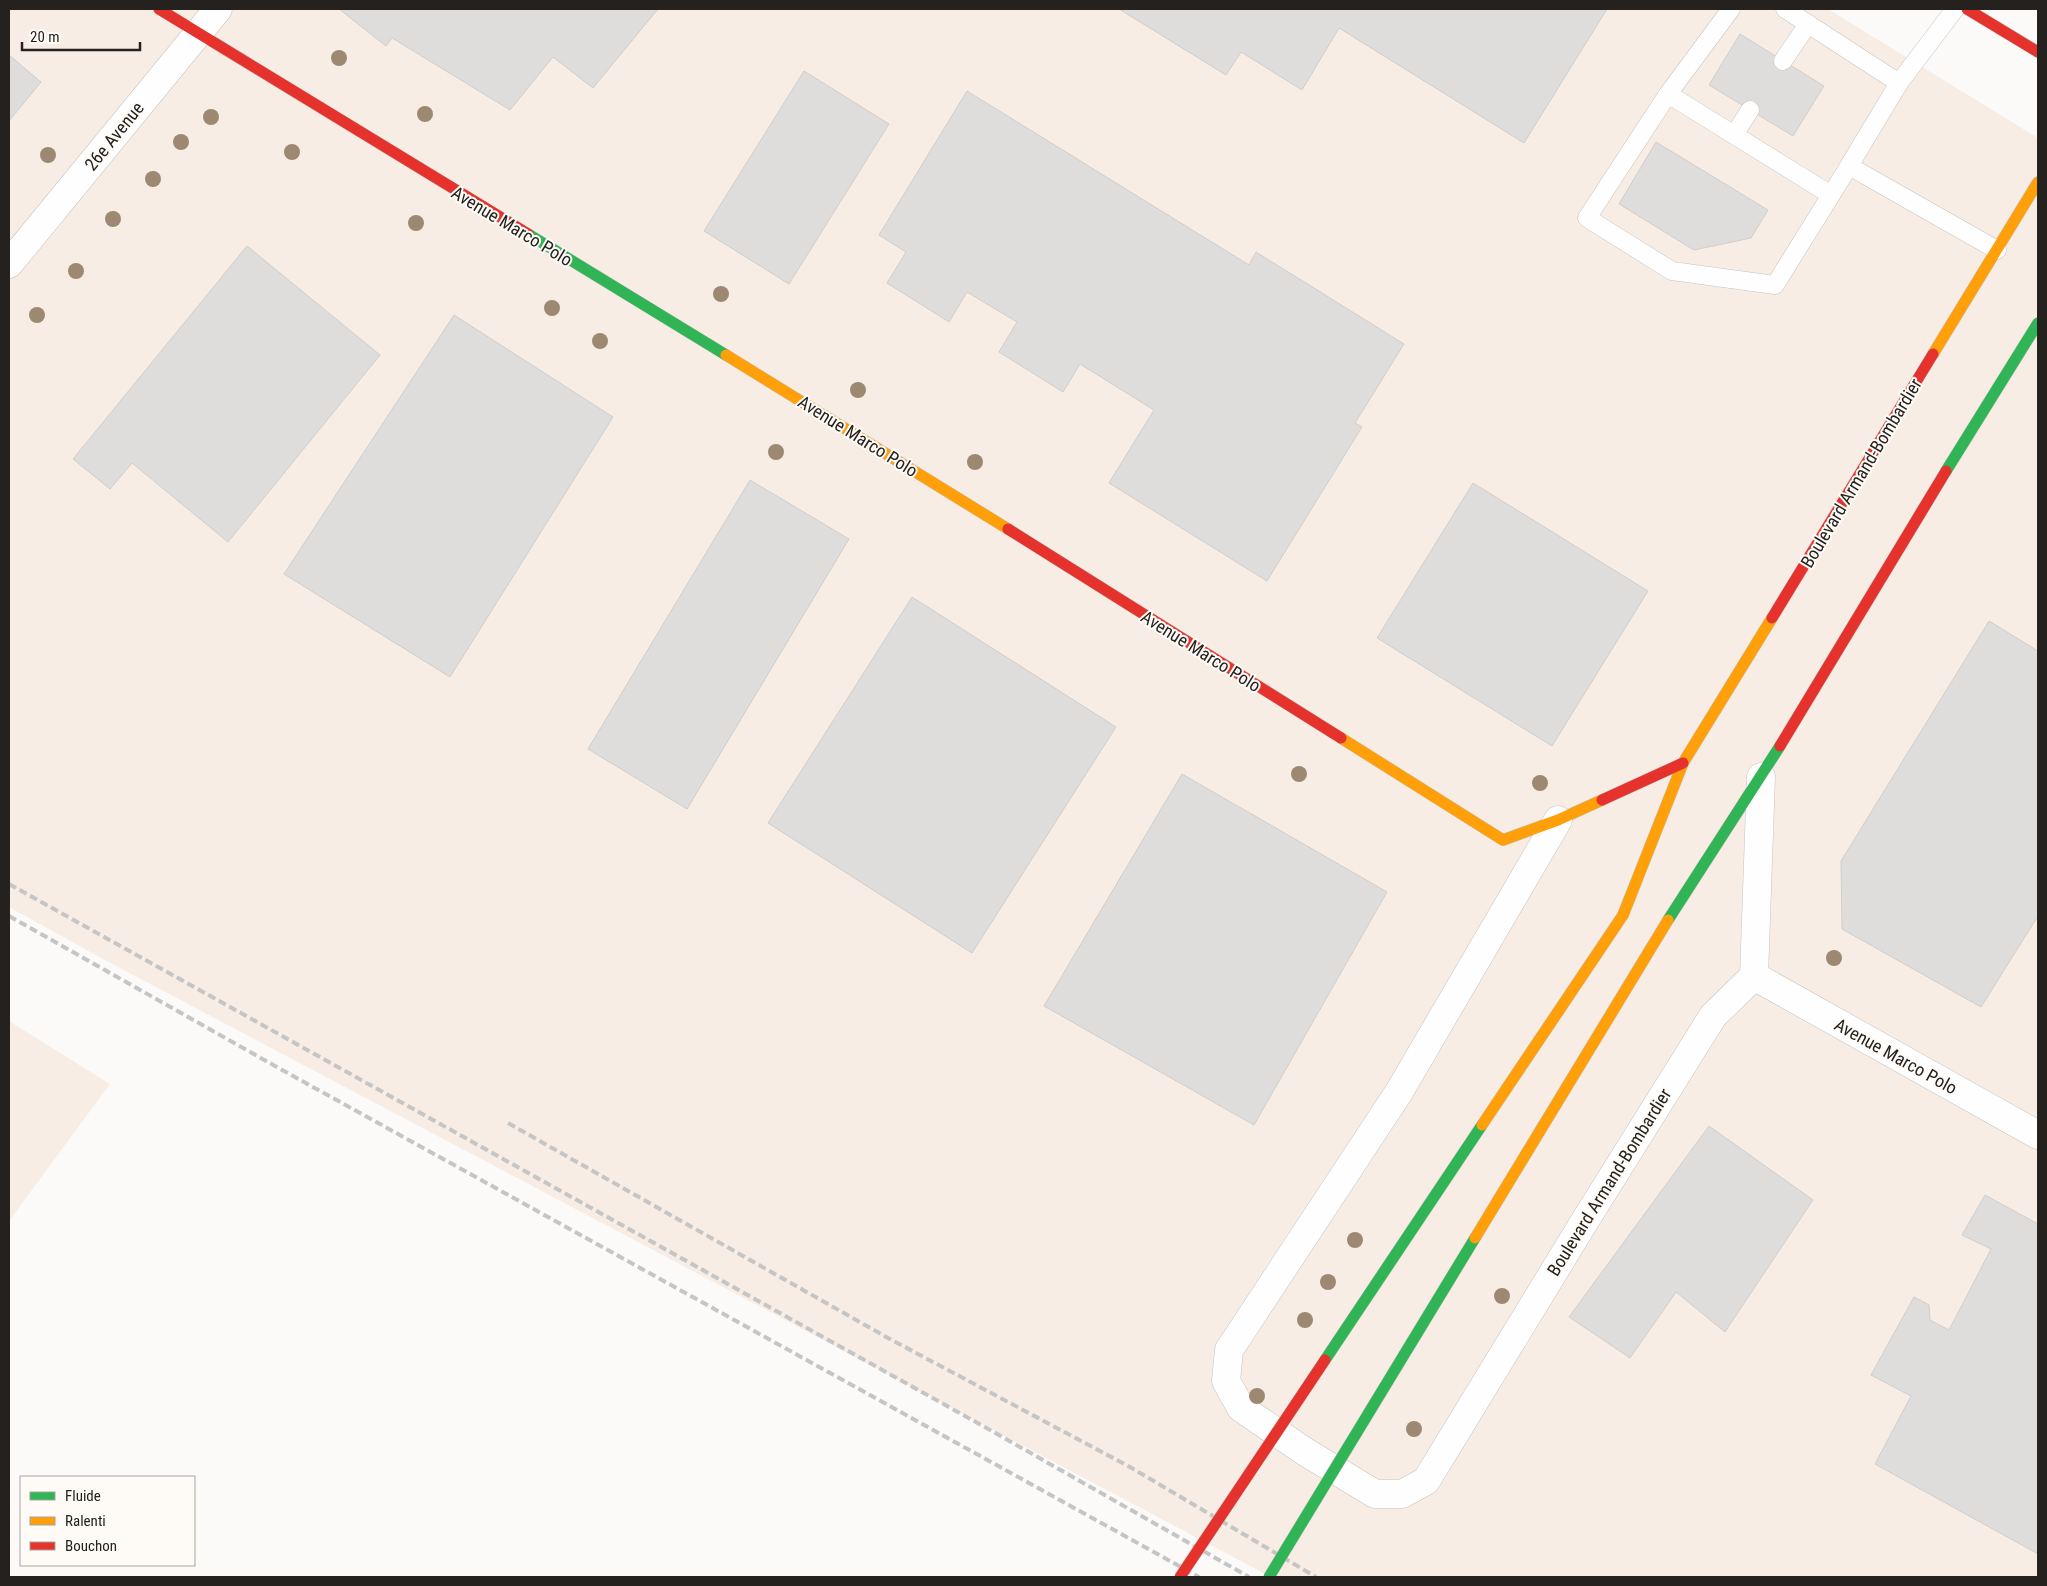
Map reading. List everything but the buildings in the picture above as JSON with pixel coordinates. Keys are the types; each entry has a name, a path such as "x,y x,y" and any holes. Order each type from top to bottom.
{"street":[{"name":"Avenue Marco Polo","path":"159,9 859,436 1503,840 1558,820"},
{"name":"26e Avenue","path":"9,264 218,9"},
{"path":"1967,9 2038,52"},
{"name":"Boulevard Armand-Bombardier","path":"1180,1577 1623,915 1683,763 2038,182"},
{"path":"1269,1577 1668,920 1761,777 1980,414 2038,323"},
{"path":"1558,820 1683,763"},
{"path":"1754,976 1761,777"},
{"name":"Boulevard Armand-Bombardier","path":"1558,820 1399,1092 1229,1350 1226,1380 1241,1408 1304,1451 1375,1494 1402,1494 1426,1481 1713,1016 1754,976"},
{"name":"Avenue Marco Polo","path":"1754,976 2038,1135"}],"lane":[{"path":"1731,9 1668,94 1587,218 1672,271 1776,285 1899,83 1955,9"},
{"path":"1785,9 1899,83"},
{"path":"1783,61 1808,24"},
{"path":"1668,94 1831,195"},
{"path":"1734,135 1750,110"},
{"path":"1849,166 1997,250"}],"shaded area":[{"path":"9,9 1828,9 2038,138 2038,1577 1271,1577 103,959 9,907"},
{"path":"9,1021 110,1084 9,1221"}],"railway":[{"path":"9,884 983,1426 1249,1577"},
{"path":"9,916 275,1066 1199,1577"},
{"path":"508,1123 888,1338 1130,1467 1316,1577"}],"traffic: fast":[{"path":"528,234 726,355"},
{"path":"1946,471 2038,323"},
{"path":"1668,920 1780,746"},
{"path":"1325,1360 1482,1125"},
{"path":"1269,1577 1475,1238"}],"traffic: slow":[{"path":"1933,354 2038,182"},
{"path":"726,355 1008,529"},
{"path":"1623,915 1683,763 1772,618"},
{"path":"1341,738 1503,840 1558,820 1602,800"},
{"path":"1482,1125 1623,915"},
{"path":"1475,1238 1668,920"}],"traffic: jam":[{"path":"159,9 528,234"},
{"path":"1967,9 2038,52"},
{"path":"1772,618 1933,354"},
{"path":"1780,746 1946,471"},
{"path":"1008,529 1341,738"},
{"path":"1602,800 1683,763"},
{"path":"1180,1577 1325,1360"}]}
